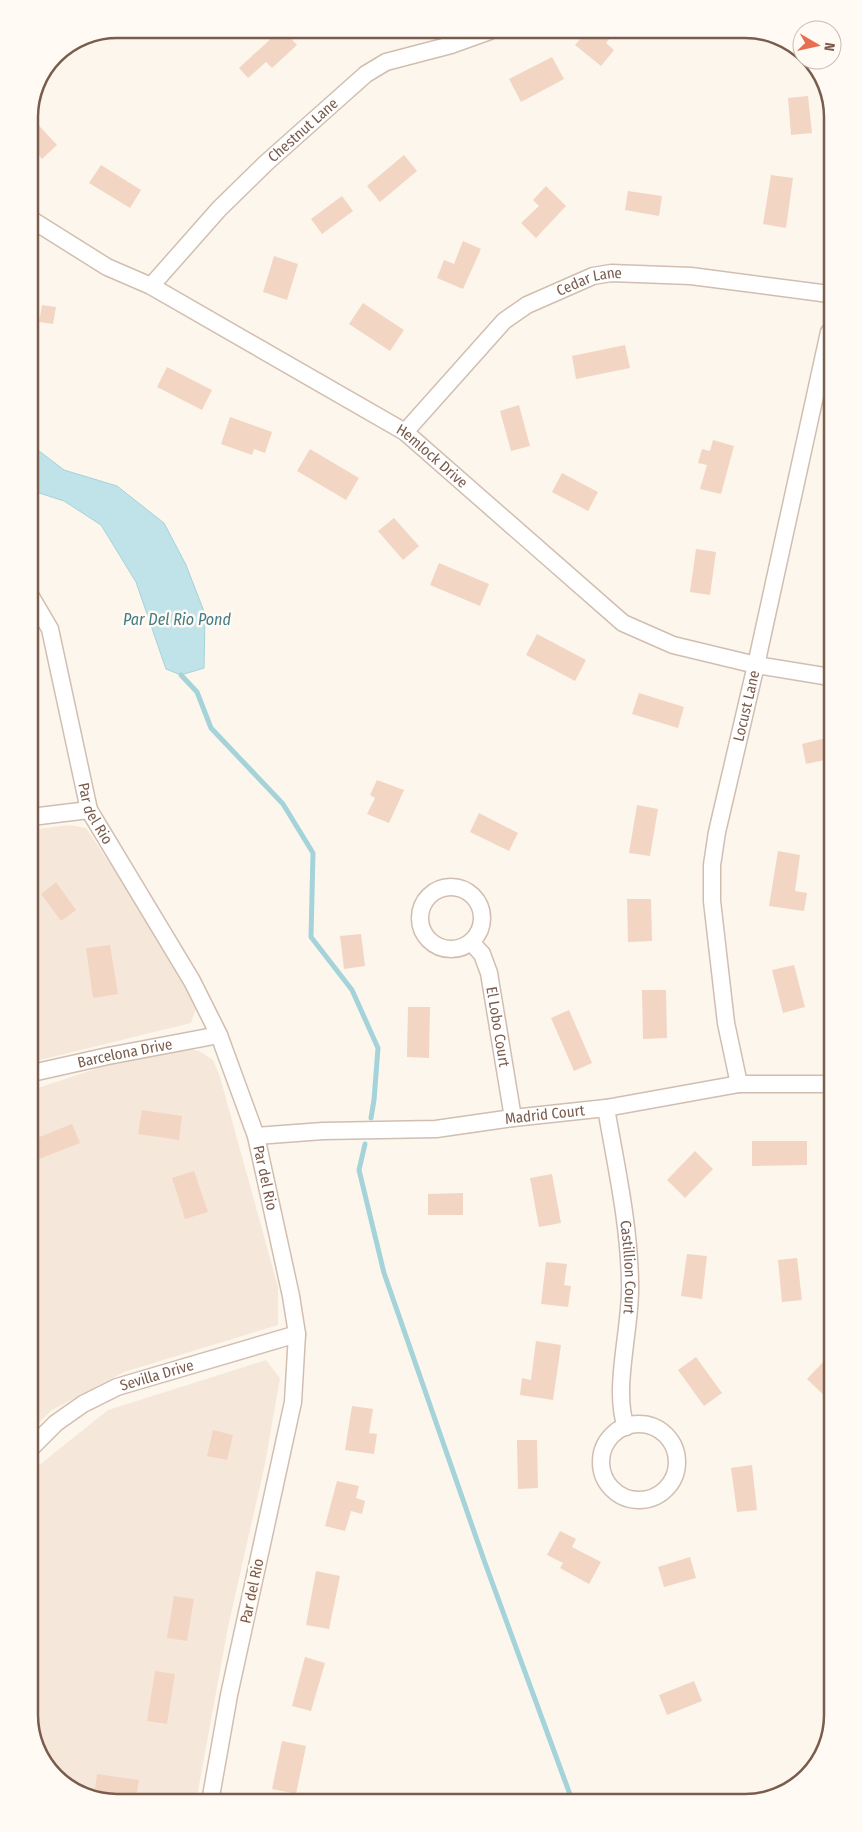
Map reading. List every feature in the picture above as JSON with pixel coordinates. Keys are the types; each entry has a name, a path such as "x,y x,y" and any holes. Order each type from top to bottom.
{"street":[{"name":"Chestnut Lane","path":"151,286 219,208 266,163 366,74 394,60 472,38"},
{"name":"Hemlock Drive","path":"38,224 107,267 151,286 405,432 622,623 673,646 756,665 824,676"},
{"name":"Cedar Lane","path":"405,432 504,321 527,305 593,276 611,273 691,276 824,293"},
{"name":"Locust Lane","path":"739,1084 726,1023 712,901 712,865 717,832 756,665 824,355"},
{"name":"Par del Rio","path":"38,609 50,629 89,810 192,981 219,1035 256,1136 291,1296 297,1334 293,1402 229,1695 211,1794"},
{"path":"38,816 89,810"},
{"name":"El Lobo Court","path":"471,942 482,954 489,973 513,1118"},
{"name":"Barcelona Drive","path":"38,1072 219,1035"},
{"name":"Madrid Court","path":"256,1136 323,1131 436,1129 606,1108 739,1084 824,1084"},
{"name":"Castillion Court","path":"606,1108 627,1227 630,1284 620,1405 626,1427"},
{"name":"Sevilla Drive","path":"38,1441 56,1423 83,1404 117,1387 297,1334"},
{"path":"644,1424 653,1427 661,1431 673,1445 676,1454 676,1473 666,1489 651,1498 642,1500 625,1497 617,1492 606,1479 602,1461 603,1452 611,1437 626,1427 644,1424"}],"shaded area":[{"path":"69,825 86,828 200,997 191,1023 38,1061 38,829"},
{"path":"170,1044 199,1051 213,1060 220,1077 278,1287 278,1325 124,1372 52,1410 38,1424 38,1088"},
{"path":"266,1360 280,1378 265,1464 228,1627 197,1794 111,1794 91,1790 68,1778 51,1760 39,1731 38,1466 108,1410"}],"water":[{"name":"Par Del Rio Pond","path":"38,450 64,470 117,486 164,523 186,565 205,614 204,668 181,675 166,669 136,582 101,525 64,501 38,493"}],"building":[{"path":"272,38 291,38 297,45 272,68 266,62 248,78 239,68"},
{"path":"581,38 610,38 606,43 614,50 601,66 575,45"},
{"path":"552,57 564,79 521,102 509,79"},
{"path":"808,96 812,133 791,135 788,98"},
{"path":"38,125 57,145 42,159 38,154"},
{"path":"404,155 417,171 380,202 367,186"},
{"path":"101,165 141,190 130,208 89,183"},
{"path":"771,175 793,178 786,228 763,224"},
{"path":"546,186 566,206 536,238 521,223 539,206 533,200"},
{"path":"628,191 662,196 659,216 625,210"},
{"path":"342,196 353,211 322,234 311,219"},
{"path":"463,241 481,249 463,289 437,278 444,260 454,264"},
{"path":"274,256 298,264 287,300 263,292"},
{"path":"363,303 404,330 390,351 349,324"},
{"path":"42,305 56,307 53,324 39,322"},
{"path":"625,345 630,368 576,379 572,356"},
{"path":"167,367 212,390 202,410 157,387"},
{"path":"519,405 530,446 511,451 500,411"},
{"path":"230,417 272,432 265,453 254,449 252,455 221,444"},
{"path":"713,440 734,446 721,494 700,489 707,465 698,463 702,449 710,451"},
{"path":"310,449 359,478 346,500 297,471"},
{"path":"562,473 598,492 588,511 552,492"},
{"path":"394,518 419,546 403,560 378,531"},
{"path":"696,549 716,552 710,595 690,592"},
{"path":"439,563 489,584 480,606 430,585"},
{"path":"537,634 586,660 575,681 526,655"},
{"path":"639,693 684,707 678,728 632,714"},
{"path":"824,738 824,760 806,764 802,744"},
{"path":"377,780 404,790 389,823 367,814 375,798 370,795"},
{"path":"637,805 658,809 650,856 629,853"},
{"path":"479,813 518,833 509,851 470,832"},
{"path":"778,851 800,855 795,891 807,893 804,911 769,906"},
{"path":"56,882 76,910 61,921 41,894"},
{"path":"627,899 651,899 652,941 628,942"},
{"path":"361,934 365,966 344,969 340,936"},
{"path":"110,945 118,994 93,998 86,948"},
{"path":"794,965 805,1007 783,1013 772,970"},
{"path":"642,990 666,990 667,1038 643,1039"},
{"path":"408,1007 430,1007 429,1058 407,1057"},
{"path":"569,1010 592,1063 574,1071 551,1018"},
{"path":"142,1110 182,1116 179,1140 138,1134"},
{"path":"72,1124 80,1143 39,1159 38,1138"},
{"path":"752,1141 807,1141 807,1165 752,1166"},
{"path":"695,1151 713,1169 685,1198 667,1180"},
{"path":"194,1171 208,1212 185,1219 172,1178"},
{"path":"552,1174 561,1223 539,1227 530,1178"},
{"path":"463,1193 463,1215 428,1215 428,1194"},
{"path":"687,1254 707,1256 702,1299 681,1296"},
{"path":"797,1258 802,1300 782,1302 778,1260"},
{"path":"546,1262 567,1264 564,1285 571,1286 568,1307 541,1304"},
{"path":"536,1341 561,1345 553,1400 520,1395 522,1378 531,1380"},
{"path":"696,1357 722,1393 704,1406 678,1370"},
{"path":"824,1363 824,1395 807,1379"},
{"path":"352,1406 373,1409 369,1433 377,1434 374,1454 345,1450"},
{"path":"213,1430 233,1435 227,1460 207,1456"},
{"path":"517,1440 537,1440 538,1488 518,1489"},
{"path":"752,1465 757,1510 737,1512 731,1468"},
{"path":"337,1481 359,1486 356,1498 365,1501 362,1514 351,1511 345,1531 325,1526"},
{"path":"560,1531 576,1539 572,1547 601,1562 589,1584 560,1568 563,1563 547,1555"},
{"path":"690,1557 696,1578 664,1587 658,1567"},
{"path":"316,1571 340,1576 329,1629 306,1625"},
{"path":"174,1596 194,1599 187,1641 167,1638"},
{"path":"305,1657 325,1663 311,1711 292,1706"},
{"path":"155,1671 175,1674 167,1724 147,1721"},
{"path":"694,1681 702,1701 667,1715 659,1695"},
{"path":"282,1741 306,1746 296,1794 272,1789"},
{"path":"97,1774 139,1780 136,1794 111,1794 95,1791"}],"waterway":[{"path":"181,675 197,692 211,728 283,804 313,853 311,937 352,990 378,1048 371,1118"},
{"path":"365,1144 359,1170 384,1273 485,1563 570,1794"}]}
